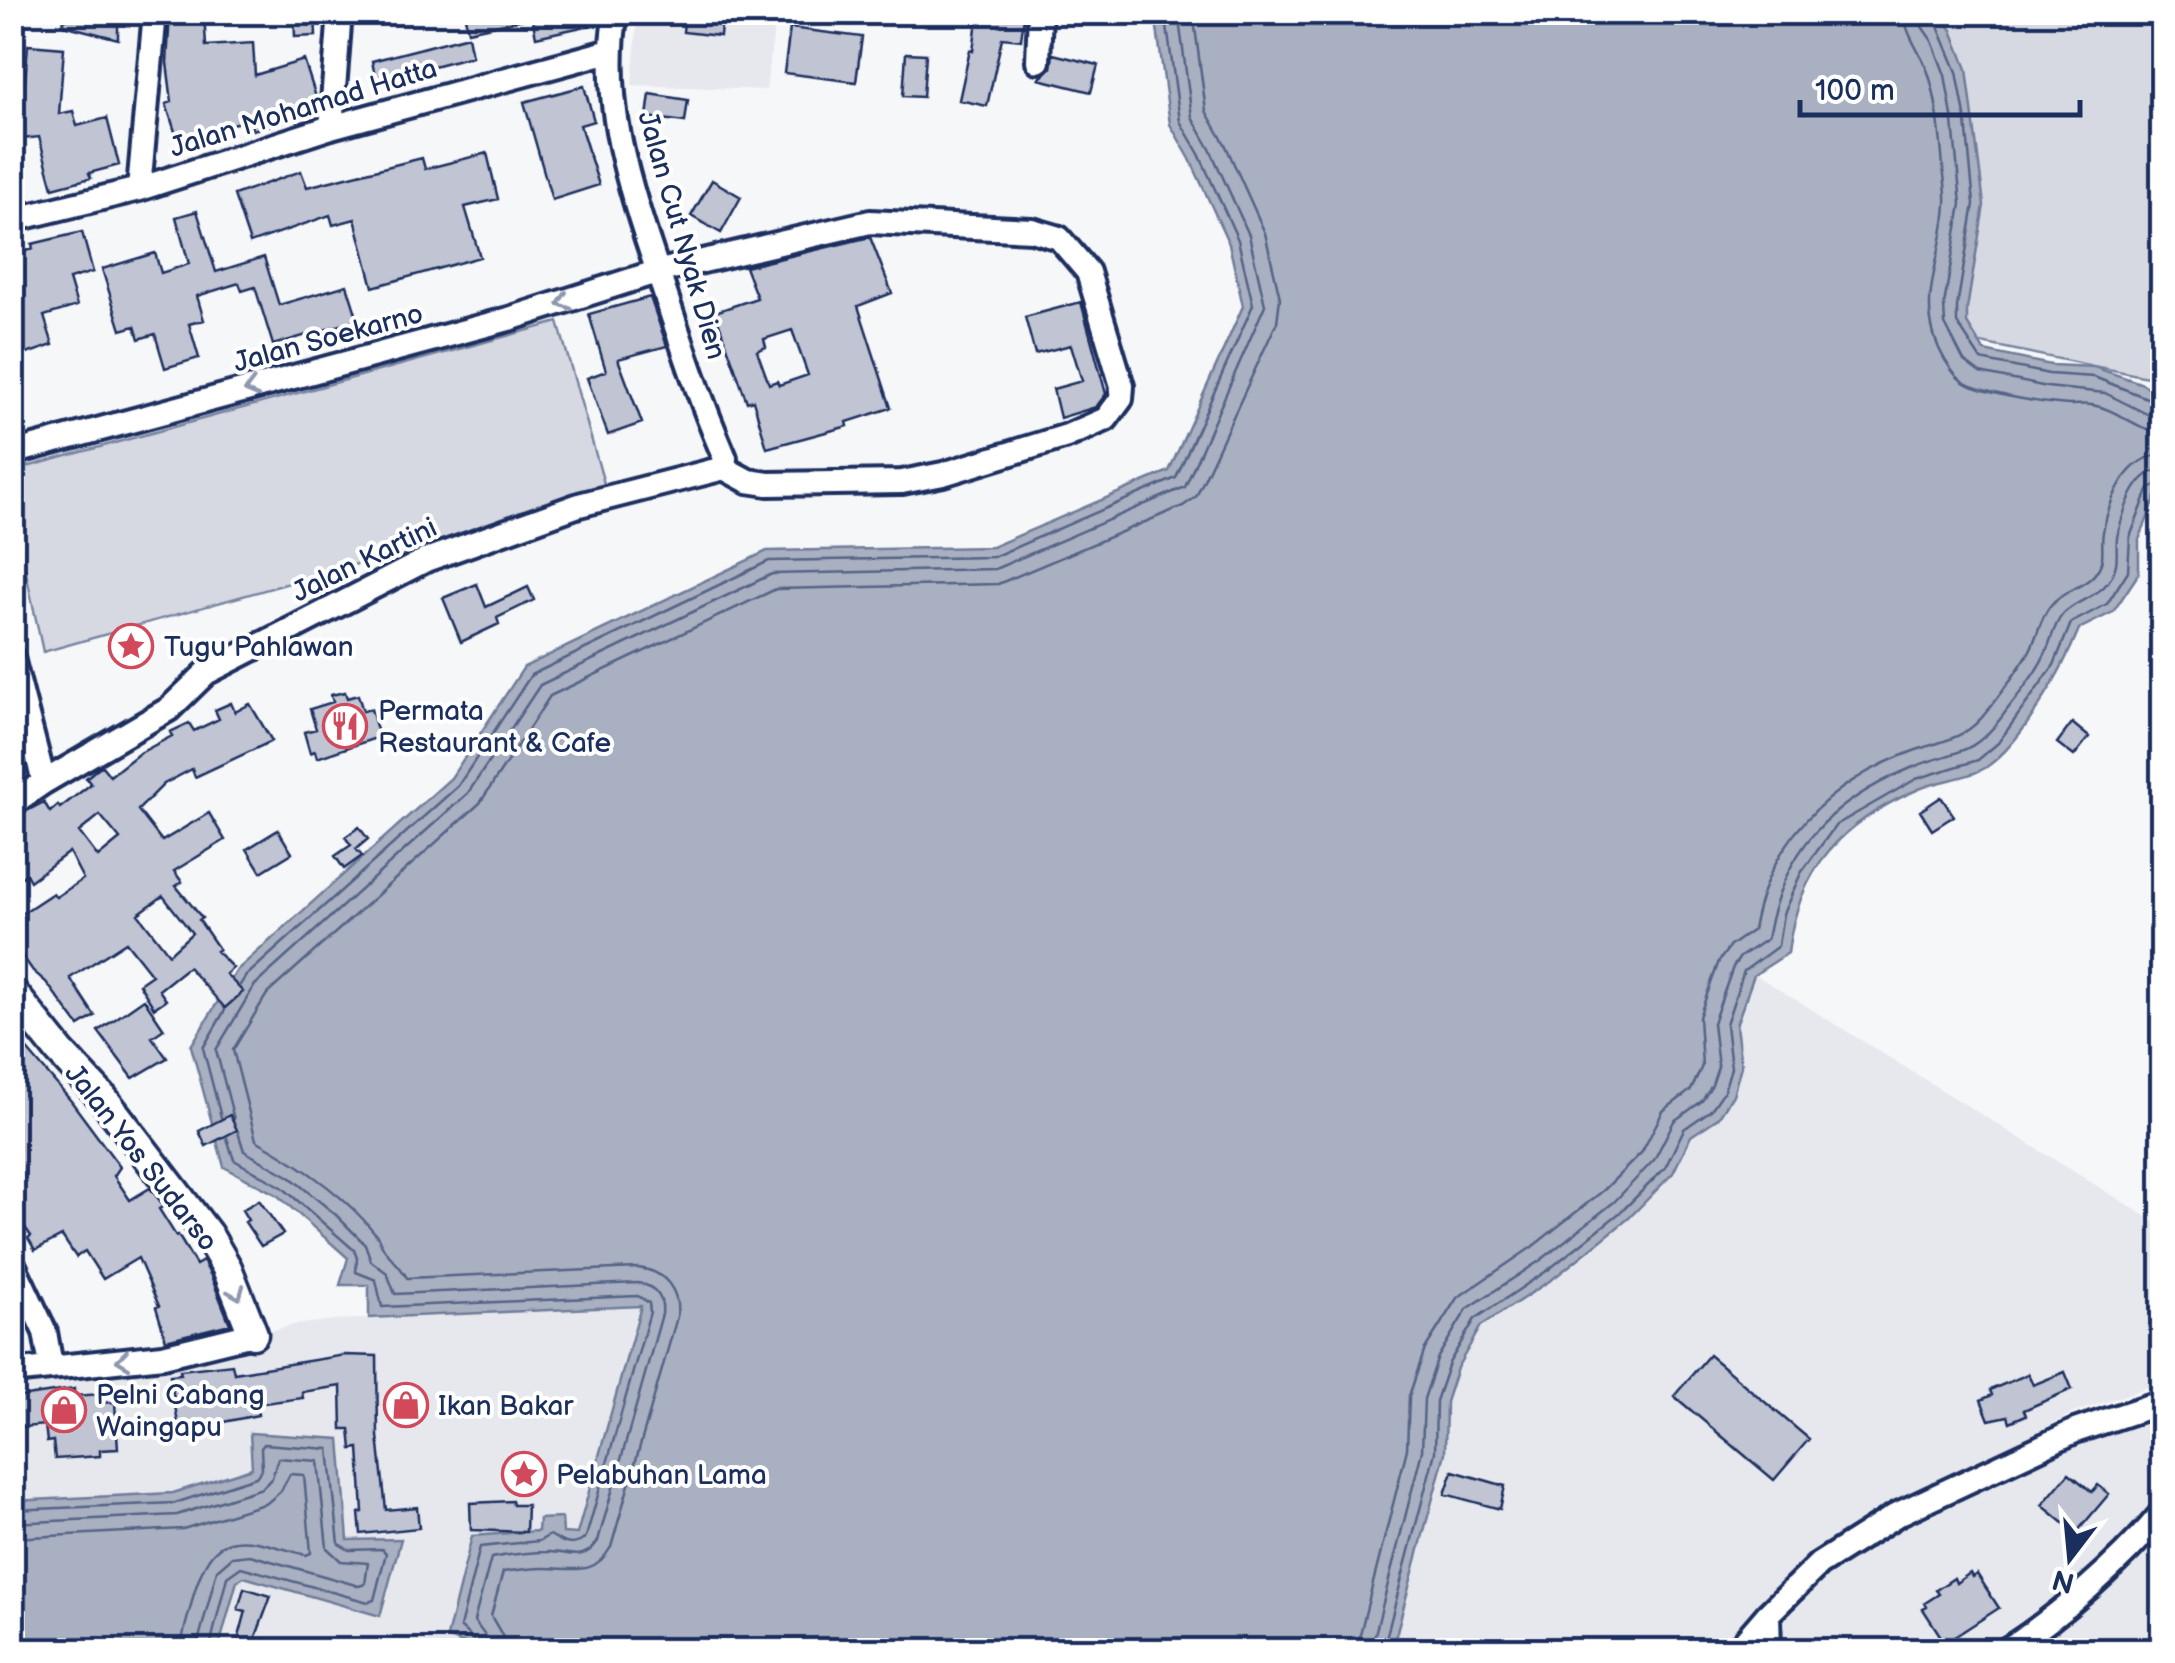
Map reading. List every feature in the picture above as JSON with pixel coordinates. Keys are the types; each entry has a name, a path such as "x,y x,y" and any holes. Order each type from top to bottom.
{"main road":[{"name":"Jalan Yos Sudarso","path":"12,992 103,1098 208,1236 227,1268 253,1334"}],"street":[{"path":"139,188 155,12"},
{"path":"330,127 340,12"},
{"name":"Jalan Cut Nyak Dien","path":"616,12 610,51 614,101 628,174 688,367 725,458 724,468"},
{"path":"1038,61 1040,12"},
{"name":"Jalan Mohamad Hatta","path":"12,220 139,188 330,127 610,51"},
{"name":"Jalan Soekarno","path":"12,453 509,319 656,272 860,224 904,222 1048,233 1071,249 1088,272 1122,386 1121,399 1106,419 1067,436 912,481 768,484 748,481 724,468"},
{"name":"Jalan Kartini","path":"12,804 169,709 206,672 426,560 579,505 724,468"},
{"path":"12,658 44,782"},
{"path":"12,1262 45,1332 51,1366"},
{"path":"12,1372 162,1356 253,1334"},
{"path":"1738,1650 1819,1564 1898,1514 2074,1431 2162,1402"},
{"path":"2006,1650 2051,1618 2144,1535 2162,1513"},
{"path":"1768,1614 1768,1650"}],"shaded area":[{"path":"638,13 776,13 766,90 632,85"},
{"path":"1935,13 2162,13 2162,380 1932,333"},
{"path":"558,322 607,494 43,652 13,512 12,471"},
{"path":"1754,974 2162,1226 2162,1382 2071,1414 1834,1539 1796,1570 1747,1623 1728,1650 1392,1650 1445,1453 1446,1402 1457,1368 1481,1326 1554,1278 1629,1218 1673,1173 1691,1136 1718,1118 1741,1067 1736,1025"},
{"path":"652,1305 577,1534 562,1533 561,1518 539,1519 539,1531 465,1644 467,1650 218,1650 237,1581 244,1577 380,1615 348,1540 250,1434 252,1468 173,1494 13,1501 12,1372 239,1339 293,1325 336,1320"},
{"path":"2162,1401 2162,1650 1751,1650 1797,1593 1903,1513"}],"water":[{"path":"1155,13 1939,13 1952,30 1967,69 1984,205 1967,323 1984,351 2051,365 2094,367 2143,384 2162,397 2162,482 2139,540 2139,573 2113,612 2079,629 2040,704 1999,757 1978,772 1927,786 1892,802 1846,833 1828,851 1802,896 1788,953 1754,975 1736,1025 1741,1066 1733,1095 1718,1118 1691,1136 1673,1173 1629,1218 1554,1278 1481,1326 1457,1368 1446,1402 1445,1453 1392,1650 467,1650 465,1644 447,1637 472,1536 538,1531 539,1519 562,1518 563,1533 577,1534 641,1306 369,1318 369,1285 340,1285 348,1258 277,1195 224,1167 191,1046 237,970 451,778 524,667 767,551 992,547 1169,471 1243,306 1229,244 1170,124"},
{"path":"250,1433 340,1439 348,1540 401,1539 380,1616 244,1577 237,1581 218,1650 13,1650 13,1501 173,1493 252,1468"}],"building":[{"path":"73,12 104,12 103,20 118,20 118,39 63,25 64,18 73,19"},
{"path":"204,12 206,46 253,43 255,75 304,60 317,111 253,130 249,120 210,129 212,136 180,147 166,104 172,102 167,63 170,13"},
{"path":"294,12 315,12 316,36 295,37"},
{"path":"464,12 524,12 524,19 468,31"},
{"path":"531,12 589,12 591,25 536,37"},
{"path":"685,12 722,12 720,36 683,32"},
{"path":"978,12 1024,16 1021,40 1002,38 987,106 959,100 970,50 973,51"},
{"path":"790,28 862,37 856,82 784,73"},
{"path":"468,36 472,56 376,81 372,61"},
{"path":"28,45 64,48 59,114 73,111 77,126 107,118 119,165 89,173 91,178 53,188 39,137 12,140 12,118 22,117"},
{"path":"906,53 926,54 923,97 903,96"},
{"path":"1053,54 1098,65 1091,92 1039,79 1051,68"},
{"path":"584,86 594,121 580,125 599,185 552,200 524,102"},
{"path":"650,94 688,100 685,122 647,117"},
{"path":"487,153 498,199 465,207 480,257 373,287 355,219 333,225 330,215 250,243 234,195 301,171 307,187 422,158 425,169"},
{"path":"712,180 741,197 721,233 691,216"},
{"path":"197,211 216,272 264,257 279,305 347,285 358,320 273,345 255,287 242,291 239,283 197,296 204,320 189,324 199,358 165,368 155,334 139,339 135,326 121,330 102,269 155,253 161,273 189,264 176,217"},
{"path":"82,232 93,272 69,279 77,306 44,316 53,345 12,359 12,254 33,249 32,244"},
{"path":"870,237 892,293 858,306 891,408 847,422 848,426 767,448 753,400 747,402 715,312 757,298 745,267","holes":["792,330 808,375 779,385 777,381 769,384 757,351 766,347 764,339"]},
{"path":"650,297 667,346 618,359 642,423 608,435 587,378 606,371 589,314"},
{"path":"1081,302 1106,394 1096,407 1060,418 1053,389 1082,381 1071,345 1035,354 1025,317"},
{"path":"477,584 486,607 528,587 534,600 497,618 499,624 461,642 443,598"},
{"name":"Permata Restaurant & Cafe","path":"345,692 347,698 358,695 363,711 371,709 379,737 317,758 315,751 310,753 304,732 316,729 310,709 333,702 331,695"},
{"path":"231,703 235,712 250,704 272,741 195,777 192,769 164,784 138,810 162,841 209,813 225,840 174,871 182,882 176,886 202,918 199,920 219,949 216,951 233,968 226,974 243,992 225,1008 188,967 159,990 166,1000 154,1008 139,984 152,975 126,942 70,978 95,1016 79,1026 12,941 12,928 19,923 15,918 83,879 69,852 30,881 26,874 12,884 12,819 44,802 50,812 58,805 60,808 91,784 86,778 98,768 102,766 110,776 138,754 172,736 170,732 189,723 194,731 219,719 215,710","holes":["100,815 120,839 98,857 79,832","163,896 192,933 169,954 138,914"]},
{"path":"2072,723 2089,737 2074,756 2057,743"},
{"path":"1941,797 1954,816 1932,830 1920,811"},
{"path":"359,827 368,839 356,849 362,856 344,869 335,856 351,845 345,837"},
{"path":"278,830 292,853 261,872 247,849"},
{"path":"144,999 164,1029 152,1037 167,1058 133,1078 98,1031"},
{"path":"12,1032 120,1167 114,1176 130,1200 150,1188 164,1206 159,1209 196,1265 203,1261 230,1324 166,1340 156,1307 159,1306 138,1258 103,1279 85,1251 76,1257 62,1236 35,1250 28,1238 31,1236 12,1209"},
{"path":"230,1115 237,1130 206,1146 199,1131"},
{"path":"259,1200 283,1234 261,1246 242,1210"},
{"path":"345,1355 377,1356 378,1436 386,1510 417,1507 419,1528 361,1534 359,1448 352,1449 350,1429 342,1429 341,1386 302,1392 303,1398 256,1404 258,1415 199,1427 198,1422 178,1424 170,1375 181,1374 180,1370 232,1364 234,1373"},
{"path":"1709,1355 1809,1439 1774,1480 1674,1396"},
{"path":"2065,1372 2072,1389 2024,1410 2026,1415 2010,1422 2008,1416 1989,1420 1981,1400 1992,1395 1990,1390 2028,1374 2033,1385"},
{"path":"74,1389 74,1396 101,1394 101,1403 115,1402 118,1449 100,1450 100,1456 55,1459 53,1441 47,1442 45,1425 12,1428 12,1398"},
{"path":"1453,1471 1505,1486 1500,1509 1445,1494"},
{"path":"2069,1473 2092,1492 2098,1485 2109,1494 2076,1533 2042,1505"},
{"path":"512,1501 513,1505 527,1505 526,1532 471,1530 470,1503"},
{"path":"1970,1573 1972,1577 1977,1574 1999,1608 1945,1643 1923,1609 1927,1607 1925,1603 1954,1578 1956,1583"},
{"path":"244,1588 271,1596 251,1650 236,1648 246,1611 238,1609"}],"place":[{"name":"Tugu Pahlawan","path":"131,646"},
{"name":"Permata Restaurant & Cafe","path":"345,726"},
{"name":"Ikan Bakar","path":"406,1405"},
{"name":"Pelni Cabang Waingapu","path":"64,1410"},
{"name":"Pelabuhan Lama","path":"524,1474"}]}
